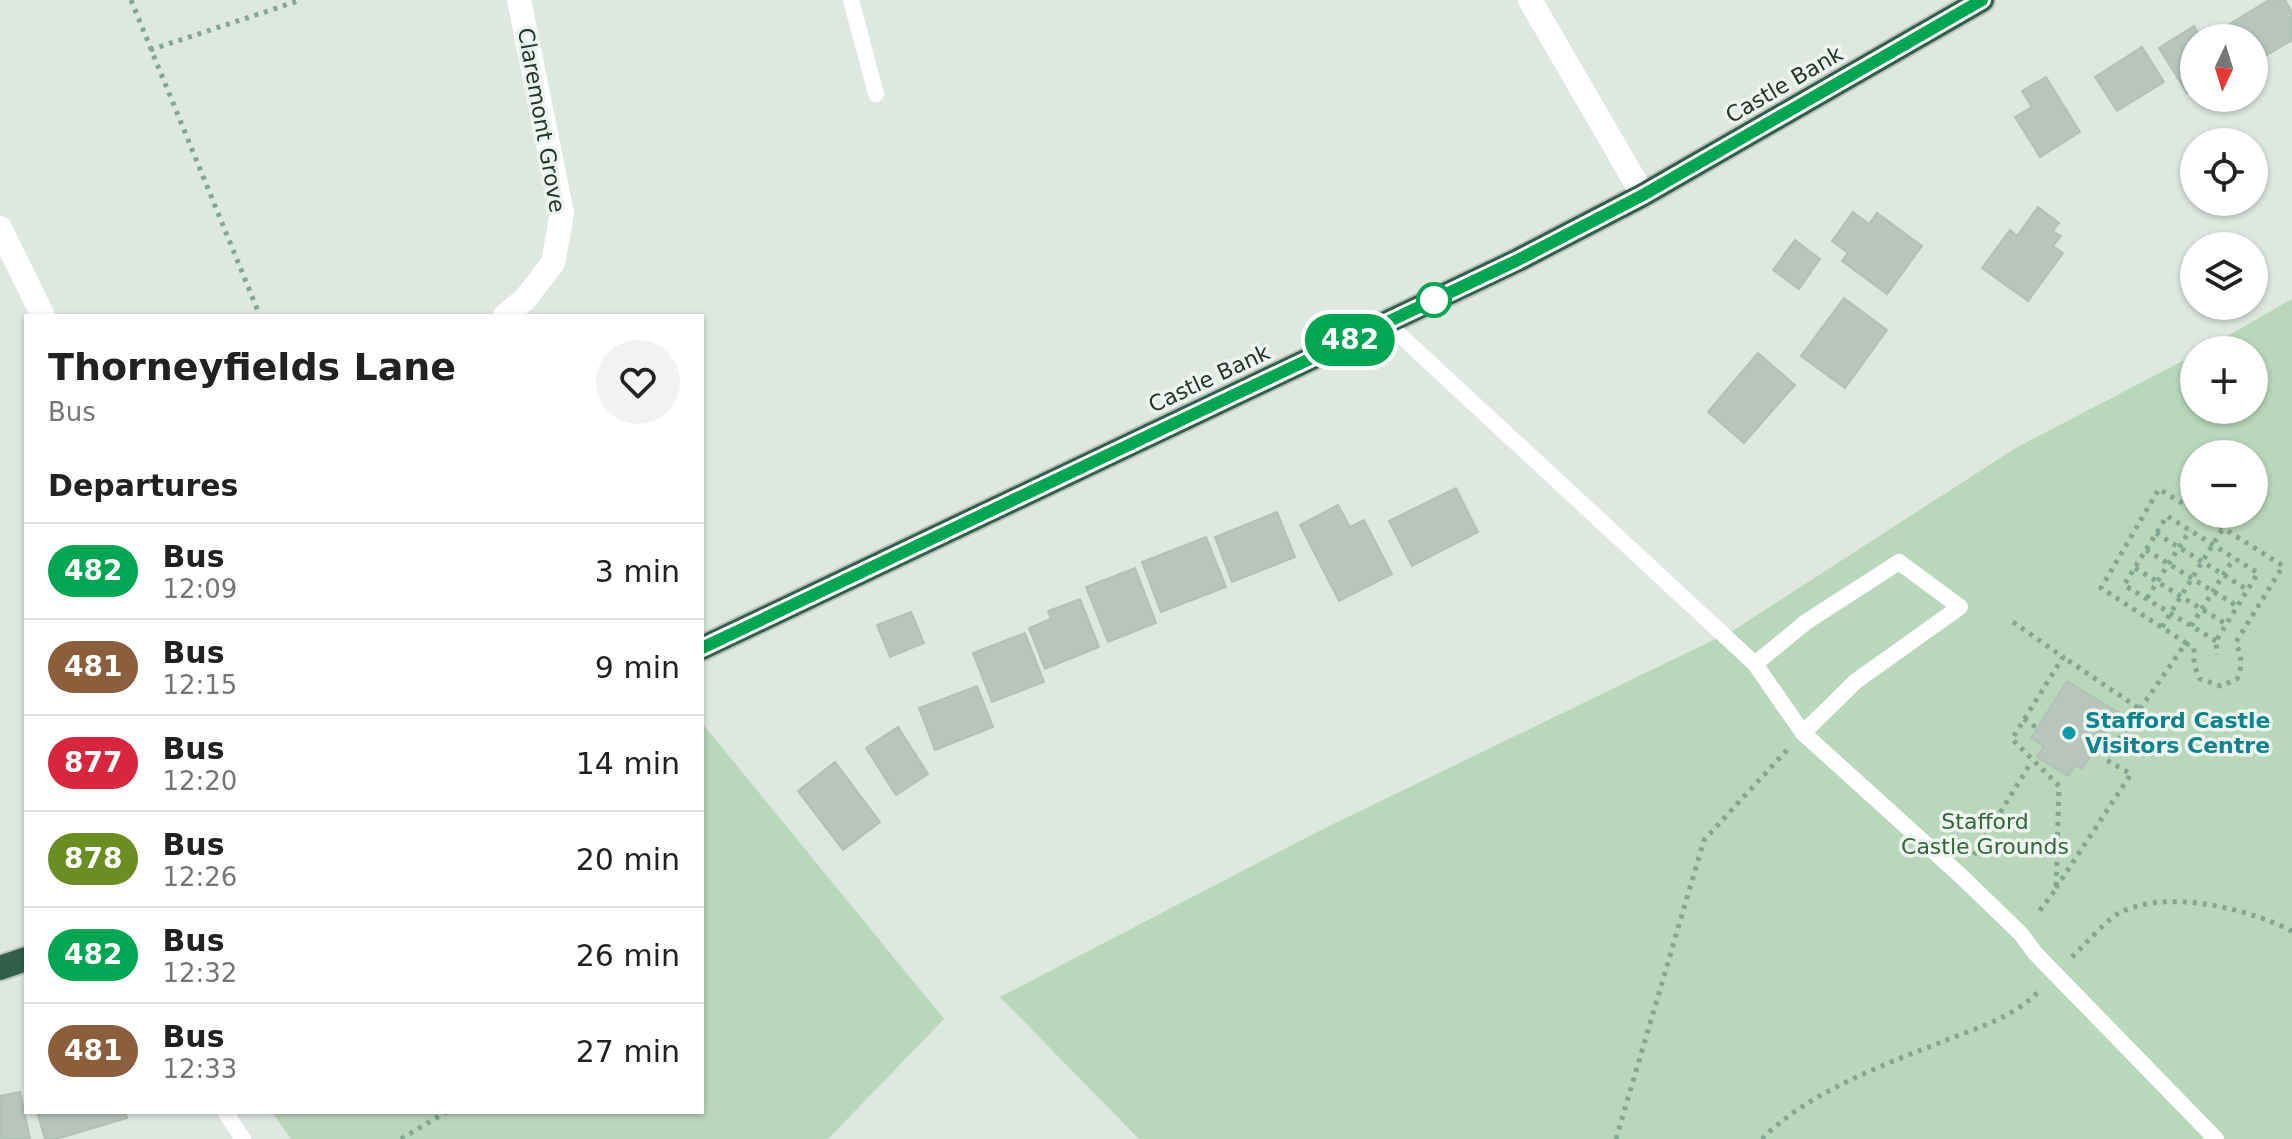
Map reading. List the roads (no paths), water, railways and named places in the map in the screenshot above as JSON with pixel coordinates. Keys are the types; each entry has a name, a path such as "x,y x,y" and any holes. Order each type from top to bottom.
{"highway":[{"name":"Castle Bank","path":"704,647 1387,323 1643,195 1982,0"},
{"path":"0,968 24,960"}],"street":[{"name":"Claremont Grove","path":"507,314 525,299 553,263 562,213 519,0"},
{"path":"1530,0 1643,195"},
{"path":"0,228 42,314"}],"lane":[{"path":"851,0 876,94"},
{"path":"1387,323 1755,664 1803,733 2021,934 2035,953 2216,1139"},
{"path":"1755,664 1806,622 1899,562 1960,607 1856,681 1803,733"},
{"path":"226,1114 243,1139"}],"place":[{"name":"Stafford Castle Visitors Centre","path":"2069,733"}],"park label":[{"name":"Stafford Castle Grounds","path":"1985,834"}]}
